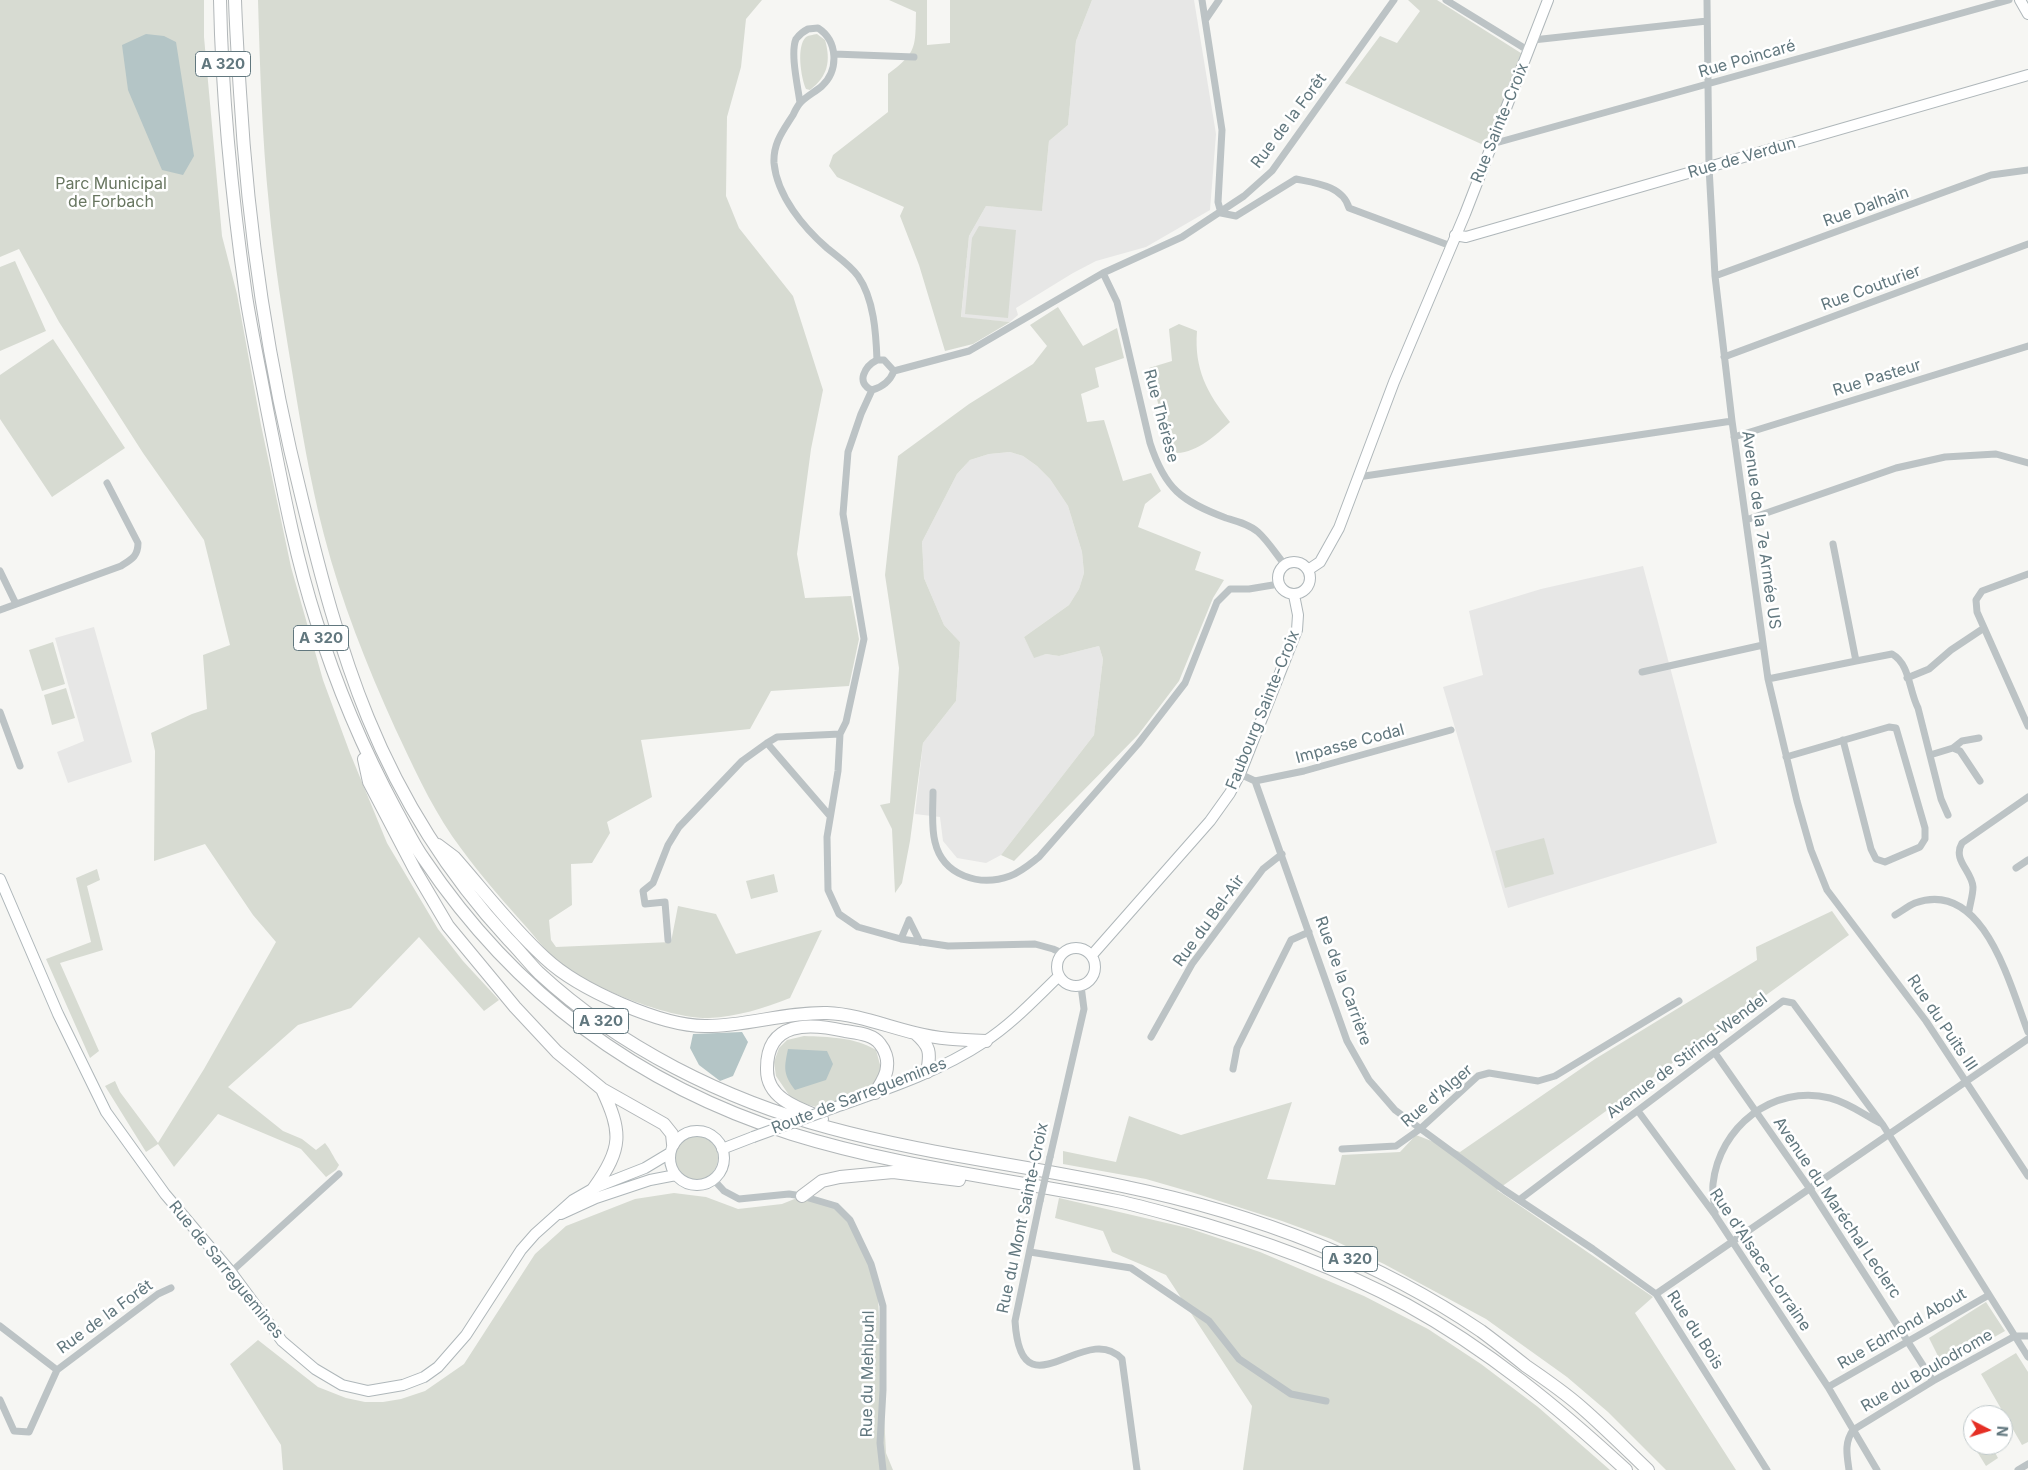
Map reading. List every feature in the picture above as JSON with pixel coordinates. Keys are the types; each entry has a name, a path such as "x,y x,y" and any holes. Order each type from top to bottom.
{"highway":[{"name":"A 320","path":"220,0 227,129 246,299 297,552 314,616 359,740 421,856 463,913 528,984 565,1017 616,1052 668,1083 724,1110 793,1134 916,1165 1123,1202 1188,1219 1279,1248 1333,1270 1406,1305 1470,1344 1568,1417 1626,1470"},
{"name":"A 320","path":"235,0 249,211 262,296 285,431 340,642 369,721 400,786 430,839 475,903 539,972 624,1038 725,1093 827,1128 922,1148 1126,1186 1212,1208 1286,1232 1339,1254 1413,1291 1479,1330 1579,1405 1648,1470"},
{"path":"359,740 369,782 415,870 448,926 515,1006 557,1052 602,1088 664,1124 672,1134 672,1149"},
{"path":"430,839 454,857 546,959 596,992 647,1015 684,1024 705,1026 755,1021 793,1014 827,1013 846,1015 915,1033 949,1039 986,1041"},
{"path":"827,1128 820,1117 791,1106 773,1090 767,1078 766,1060 772,1045 782,1032 795,1026 810,1025 867,1035 880,1043 886,1054 888,1066 875,1093"},
{"path":"915,1033 925,1041 928,1050 927,1072"},
{"path":"595,1193 617,1142 614,1115 602,1088"},
{"path":"802,1196 822,1181 893,1172 978,1183 1003,1180"}],"main road":[{"name":"Rue Sainte-Croix","path":"1451,246 1534,40 1548,0"},
{"path":"2020,0 2028,14"},
{"name":"Rue de Verdun","path":"1456,235 1466,236 2028,75"},
{"path":"1308,570 1320,562 1339,528 1394,382 1451,246"},
{"path":"1298,562 1308,570 1311,578 1308,586 1302,593 1294,595 1283,590 1278,584 1278,574 1285,565 1298,562"},
{"name":"Faubourg Sainte-Croix","path":"1092,955 1210,821 1240,774 1297,630 1298,615 1294,595"},
{"name":"Rue de Sarreguemines","path":"0,878 58,1014 106,1112 165,1194 231,1272 282,1341 315,1369 342,1385 368,1391 403,1385 424,1377 438,1367 466,1335 520,1250 573,1200 595,1193"},
{"path":"1072,948 1083,948 1092,955 1095,964 1094,974 1089,981 1080,986 1068,985 1059,976 1057,969 1058,960 1062,953 1072,948"},
{"name":"Route de Sarreguemines","path":"722,1149 875,1093 927,1072 966,1053 986,1041 1059,976"},
{"path":"703,1131 718,1141 722,1149 722,1165 713,1179 698,1184 690,1184 676,1175 671,1164 672,1149 678,1138 686,1133 703,1131"},
{"path":"595,1193 645,1168 672,1149"},
{"path":"595,1193 676,1175"}],"street":[{"path":"1202,0 1222,130 1218,202 1221,213 1236,216 1296,179 1318,183 1342,194 1347,200 1349,208 1451,246"},
{"path":"1206,19 1219,0"},
{"name":"Rue de la Forêt","path":"894,371 969,350 1103,273 1182,237 1244,196 1272,170 1394,0"},
{"path":"1446,0 1529,51"},
{"name":"Avenue de la 7e Armée US","path":"1707,0 1709,167 1715,276 1734,437 1768,679 1811,850 1827,890"},
{"name":"Rue Poincaré","path":"1492,144 2009,0"},
{"path":"1534,40 1707,21"},
{"path":"800,103 794,53 796,39 808,28 818,28 830,38 834,54 834,66 830,76 823,85 800,103 782,131 776,146 774,162 776,177 794,210 811,233 849,265 858,277 870,306 877,341 877,360"},
{"path":"834,54 914,57"},
{"name":"Rue Dalhain","path":"1715,276 1991,175 2028,170"},
{"name":"Rue Couturier","path":"1724,357 2028,244"},
{"name":"Rue Thérèse","path":"1103,273 1117,302 1150,443 1155,458 1169,484 1182,497 1206,510 1248,526 1258,532 1285,565"},
{"name":"Rue Pasteur","path":"1734,437 2028,346"},
{"path":"872,390 868,389 864,382 863,374 870,364 877,360 884,360 894,371 891,378 885,384 872,390 861,414 848,452 843,514 864,639 846,722 840,734 838,771 827,837 828,890 839,914 858,927 901,939 948,946 1035,944 1062,953"},
{"path":"1358,477 1732,421"},
{"path":"1746,520 1896,468 1945,457 1996,454 2028,464"},
{"path":"0,610 121,566 133,559 138,552 138,543 107,483"},
{"path":"1833,544 1856,661"},
{"path":"0,571 16,604"},
{"path":"2028,574 1982,591 1976,600 1977,612 2028,726"},
{"path":"933,792 934,841 939,855 949,868 970,880 1009,877 1024,869 1039,857 1138,744 1185,683 1217,602 1230,589 1249,589 1278,584"},
{"path":"1907,678 1929,669 1951,650 1984,628"},
{"path":"1642,672 1763,645"},
{"path":"1768,679 1892,654 1898,657 1904,668 1918,708 1941,798 1948,815"},
{"path":"0,712 20,766"},
{"path":"1786,756 1889,727 1896,728 1925,828 1925,839 1920,847 1885,862 1876,859 1871,849 1843,740"},
{"name":"Impasse Codal","path":"1255,781 1304,771 1451,730"},
{"path":"668,940 665,902 645,904 643,891 653,883 668,845 679,827 742,762 777,737 840,734"},
{"path":"1930,755 1953,748 1962,742 1979,738"},
{"path":"767,743 830,816"},
{"path":"1953,748 1960,751 1980,781"},
{"path":"1240,774 1255,781"},
{"name":"Rue de la Carrière","path":"1255,781 1347,1041 1369,1080 1395,1110 1519,1200"},
{"path":"1969,911 1973,888 1959,857 1958,849 1962,843 2028,797"},
{"name":"Rue du Bel-Air","path":"1152,1037 1192,964 1263,869 1282,854"},
{"path":"2016,868 2028,860"},
{"name":"Rue du Puits III","path":"1827,890 1926,1021 1965,1083 2028,1176"},
{"path":"1895,915 1914,903 1928,900 1950,902 1969,911 1986,931 2003,967 2028,1032"},
{"path":"901,939 909,920 920,942"},
{"path":"1233,1069 1237,1048 1291,940 1309,932"},
{"name":"Rue du Mont Sainte-Croix","path":"1080,986 1084,1009 1040,1201 1015,1321 1016,1339 1022,1355 1030,1363 1040,1366 1048,1365 1088,1349 1104,1348 1115,1351 1122,1359 1125,1373 1137,1470"},
{"name":"Rue d'Alger","path":"1342,1149 1396,1146 1420,1129 1478,1076 1489,1073 1538,1080 1555,1076 1679,1001"},
{"name":"Avenue de Stiring-Wendel","path":"1519,1200 1783,1001 1793,1003 1883,1125 2028,1357"},
{"path":"1656,1294 2028,1040"},
{"name":"Avenue du Maréchal Leclerc","path":"1715,1053 1810,1189 1909,1340 1933,1381"},
{"path":"1715,1215 1713,1184 1722,1154 1734,1131 1756,1111 1775,1100 1798,1096 1829,1098 1852,1105 1883,1125"},
{"name":"Rue d'Alsace-Lorraine","path":"1638,1110 1733,1242 1828,1387 1876,1470"},
{"path":"231,1272 338,1174"},
{"name":"Rue du Mehlpuhl","path":"713,1179 724,1191 739,1199 782,1194 802,1196 836,1206 850,1220 873,1273 883,1306 883,1390 880,1443 883,1470"},
{"name":"Rue du Bois","path":"1519,1200 1656,1294 1767,1470"},
{"path":"1030,1252 1131,1268 1209,1321 1239,1359 1291,1394 1326,1401"},
{"name":"Rue de la Forêt","path":"0,1400 14,1431 29,1432 56,1370 158,1294 171,1288"},
{"name":"Rue Edmond About","path":"1828,1387 1989,1295"},
{"name":"Rue de la Forêt","path":"0,1326 56,1370"},
{"path":"2015,1336 2028,1336"},
{"name":"Rue du Boulodrome","path":"1853,1430 1933,1381 2015,1336"},
{"path":"1850,1470 1846,1450 1847,1438 1853,1430"},
{"path":"2018,1470 2028,1464"}],"shaded area":[{"path":"1092,0 1194,0 1216,134 1210,210 1146,247 1096,261 1073,273 1016,308 1018,315 1010,322 961,318 969,236 986,206 1042,210 1049,141 1068,125 1076,41"},
{"path":"146,34 164,36 176,42 194,156 183,175 162,170 128,90 122,45"},
{"path":"1010,452 1023,456 1037,466 1050,479 1068,506 1082,552 1084,573 1079,589 1069,605 1024,637 1034,657 1046,654 1059,656 1099,646 1103,659 1094,735 1001,855 986,863 957,858 943,841 940,817 915,814 923,743 956,701 960,642 944,625 924,578 922,542 957,474 970,460 989,454"},
{"path":"1643,566 1717,843 1508,908 1443,687 1483,675 1469,611 1541,589"},
{"path":"94,627 132,762 68,783 57,752 84,741 55,638"},
{"path":"742,1032 748,1042 733,1076 720,1081 699,1065 690,1048 693,1034"},
{"path":"788,1049 827,1051 833,1064 826,1080 795,1090 786,1075"}],"green space":[{"name":"Parc Municipal de Forbach","path":"0,0 204,0 204,37 222,236 237,294 261,425 291,567 323,680 350,753 387,843 438,929 463,961 499,1000 484,1011 419,937 351,1008 298,1025 228,1087 283,1131 302,1139 316,1150 325,1143 339,1165 336,1170 326,1177 301,1149 218,1114 174,1167 158,1144 146,1152 105,1086 115,1081 120,1092 158,1143 204,1069 276,942 253,915 205,844 154,861 155,751 151,733 207,709 203,655 230,645 204,540 143,453 59,322 19,249 0,257"},
{"path":"258,0 762,0 746,19 741,67 727,117 726,196 739,228 793,296 823,390 811,449 797,554 805,598 851,596 859,639 849,686 771,691 750,729 641,740 652,797 607,822 610,833 592,863 571,864 572,905 549,920 551,940 556,947 671,942 678,906 716,914 736,954 822,930 790,998 740,1014 709,1018 692,1017 653,1008 611,992 574,973 549,953 494,890 452,836 428,796 395,728 355,633 338,584 314,494 302,433 271,226 263,128"},
{"path":"889,0 927,0 927,45 950,43 950,0 1092,0 1076,41 1068,125 1049,141 1042,211 986,206 969,236 961,317 1010,322 973,344 945,351 919,265 900,216 904,207 837,177 829,166 833,155 888,112 888,74 905,60 913,48 916,12"},
{"path":"1408,0 1437,0 1524,55 1488,147 1345,83 1380,36 1397,43 1420,11"},
{"path":"817,34 825,40 828,61 821,79 810,90 806,89 802,77 801,47 806,37"},
{"path":"979,226 1016,230 1008,318 965,314 972,238"},
{"path":"15,261 46,331 0,351 0,267"},
{"path":"1058,307 1083,346 1117,328 1124,358 1095,368 1099,387 1081,394 1087,422 1104,420 1123,481 1151,473 1161,491 1145,504 1138,527 1201,552 1195,570 1224,580 1213,598 1179,681 1138,735 1014,861 1001,855 1094,735 1103,659 1099,646 1059,656 1046,654 1034,658 1024,637 1069,605 1079,589 1084,573 1082,552 1068,506 1050,479 1023,456 1010,452 989,454 970,460 957,474 922,542 924,578 944,625 960,642 956,701 923,743 910,841 902,883 895,893 892,829 880,805 890,803 899,668 885,575 898,456 969,404 1033,364 1047,346 1030,325"},
{"path":"1179,324 1197,331 1200,369 1215,401 1230,422 1199,446 1192,450 1177,453 1169,446 1149,368 1172,361 1169,329"},
{"path":"53,339 125,448 52,497 0,419 0,375"},
{"path":"53,642 65,684 42,691 29,650"},
{"path":"66,688 75,718 52,725 44,695"},
{"path":"1544,838 1554,874 1505,888 1495,851"},
{"path":"97,869 100,880 87,886 103,950 60,963 99,1051 90,1058 46,959 91,942 76,878"},
{"path":"774,874 778,892 751,899 746,881"},
{"path":"1832,911 1849,935 1497,1190 1653,1297 1635,1313 1736,1470 1666,1470 1608,1412 1567,1377 1486,1319 1384,1264 1331,1239 1282,1221 1146,1179 1063,1164 1063,1151 1116,1162 1129,1116 1181,1135 1292,1102 1267,1179 1335,1185 1342,1155 1400,1152 1416,1135 1460,1152 1595,1059 1757,960 1756,947"},
{"path":"804,1036 841,1038 868,1046 876,1050 882,1072 873,1086 820,1108 793,1101 776,1076 774,1062 779,1048 787,1040"},
{"path":"696,1136 708,1140 714,1146 718,1158 714,1170 708,1176 696,1180 684,1176 678,1170 674,1158 678,1146 684,1140"},
{"path":"674,1193 706,1197 738,1209 782,1204 802,1196 836,1206 850,1220 871,1264 878,1297 886,1453 893,1470 283,1470 281,1445 230,1364 258,1340 318,1387 346,1398 365,1402 383,1402 401,1399 425,1391 464,1364 535,1254 566,1226 635,1199"},
{"path":"1059,1198 1188,1228 1260,1252 1364,1296 1428,1329 1481,1364 1538,1407 1610,1470 1243,1470 1252,1406 1166,1275 1112,1252 1103,1231 1055,1218"},
{"path":"1986,1302 2005,1331 1961,1356 1957,1351 1940,1360 1929,1338"},
{"path":"2016,1353 2028,1372 2028,1442 2022,1445 2013,1429 2013,1405 1999,1405 1981,1374"},
{"path":"1979,1455 1996,1455 1998,1458 1986,1466"}]}
